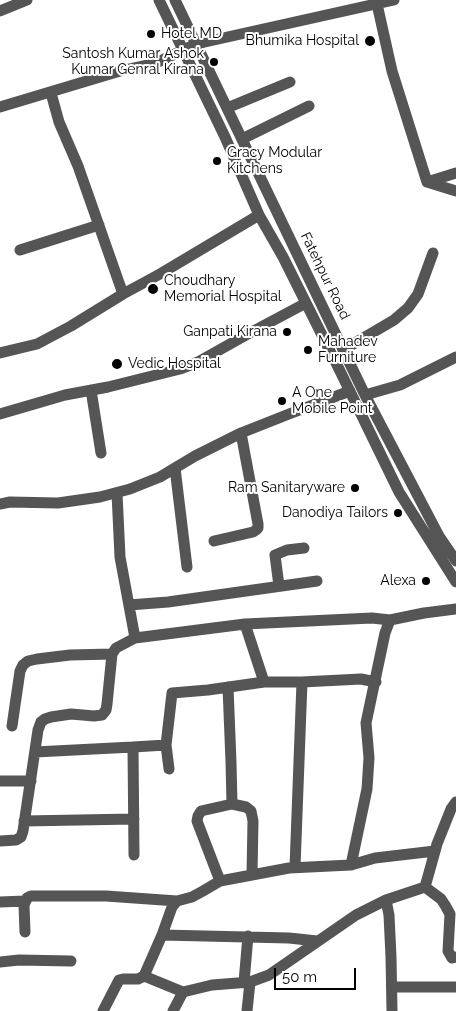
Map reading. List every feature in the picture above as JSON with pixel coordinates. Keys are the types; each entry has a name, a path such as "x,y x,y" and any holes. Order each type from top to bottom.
{"street":[{"path":"0,11 27,0"},
{"path":"159,0 225,137 259,215 283,257 399,492 456,582"},
{"name":"Fatehpur Road","path":"175,0 365,394 439,536 456,561"},
{"path":"0,107 120,71 156,63 196,44 394,0"},
{"path":"377,4 392,71 427,182"},
{"path":"227,108 290,82"},
{"path":"51,92 60,122 78,166 123,294"},
{"path":"242,140 309,106"},
{"path":"427,182 456,173"},
{"path":"427,182 456,191"},
{"path":"0,353 37,344 71,326 259,215"},
{"path":"20,250 99,225"},
{"path":"343,350 394,320 408,308 418,294 434,253"},
{"path":"0,414 65,395 180,369 198,362 306,303"},
{"path":"365,394 400,385 456,358"},
{"path":"91,390 101,453"},
{"path":"0,504 10,502 58,503 100,497 130,489 160,477 195,456 241,433 350,391"},
{"path":"214,541 253,532 258,528 241,433"},
{"path":"175,468 187,567"},
{"path":"117,492 120,557 135,638"},
{"path":"279,586 275,554 304,548"},
{"path":"129,606 317,581"},
{"path":"0,841 16,840 20,838 23,831 38,730 42,722 51,717 71,714 102,715 106,710 112,654 116,648 135,638 245,624 372,618 390,620 456,609"},
{"path":"351,866 367,789 369,758 366,723 385,633 390,620"},
{"path":"245,624 264,682"},
{"path":"12,726 20,671 28,661 70,655 112,654"},
{"path":"169,769 166,745 172,693 264,682 360,679 376,682"},
{"path":"295,867 302,682"},
{"path":"228,687 232,804"},
{"path":"35,752 166,745"},
{"path":"133,747 134,855"},
{"path":"0,781 31,781"},
{"path":"425,887 435,851 450,810 456,802"},
{"path":"220,881 197,822 201,812 232,804 246,807 251,811 253,821 252,874"},
{"path":"24,821 134,819"},
{"path":"25,932 24,905 27,898 31,896 106,896 177,901 192,897 220,881 252,874 295,867 351,866 375,858 435,851"},
{"path":"144,976 183,992 212,985 247,982 269,975 356,914 386,900 425,887"},
{"path":"425,887 441,899 453,917 448,951 452,958 456,958"},
{"path":"386,900 389,915 392,1011"},
{"path":"0,902 25,901"},
{"path":"103,1011 119,980 138,979 144,976 172,907 177,901"},
{"path":"162,935 248,936 317,941"},
{"path":"246,1011 248,936"},
{"path":"0,962 71,960"},
{"path":"392,987 456,987"},
{"path":"173,1011 183,992"}],"place":[{"name":"Hotel MD","path":"151,34"},
{"name":"Bhumika Hospital","path":"370,41"},
{"name":"Santosh Kumar Ashok Kumar Genral Kirana","path":"214,62"},
{"name":"Gracy Modular Kitchens","path":"217,161"},
{"name":"Choudhary Memorial Hospital","path":"153,289"},
{"name":"Ganpati Kirana","path":"287,332"},
{"name":"Mahadev Furniture","path":"308,350"},
{"name":"Vedic Hospital","path":"117,364"},
{"name":"A One Mobile Point","path":"282,401"},
{"name":"Ram Sanitaryware","path":"355,488"},
{"name":"Danodiya Tailors","path":"398,513"},
{"name":"Alexa","path":"426,581"}]}
